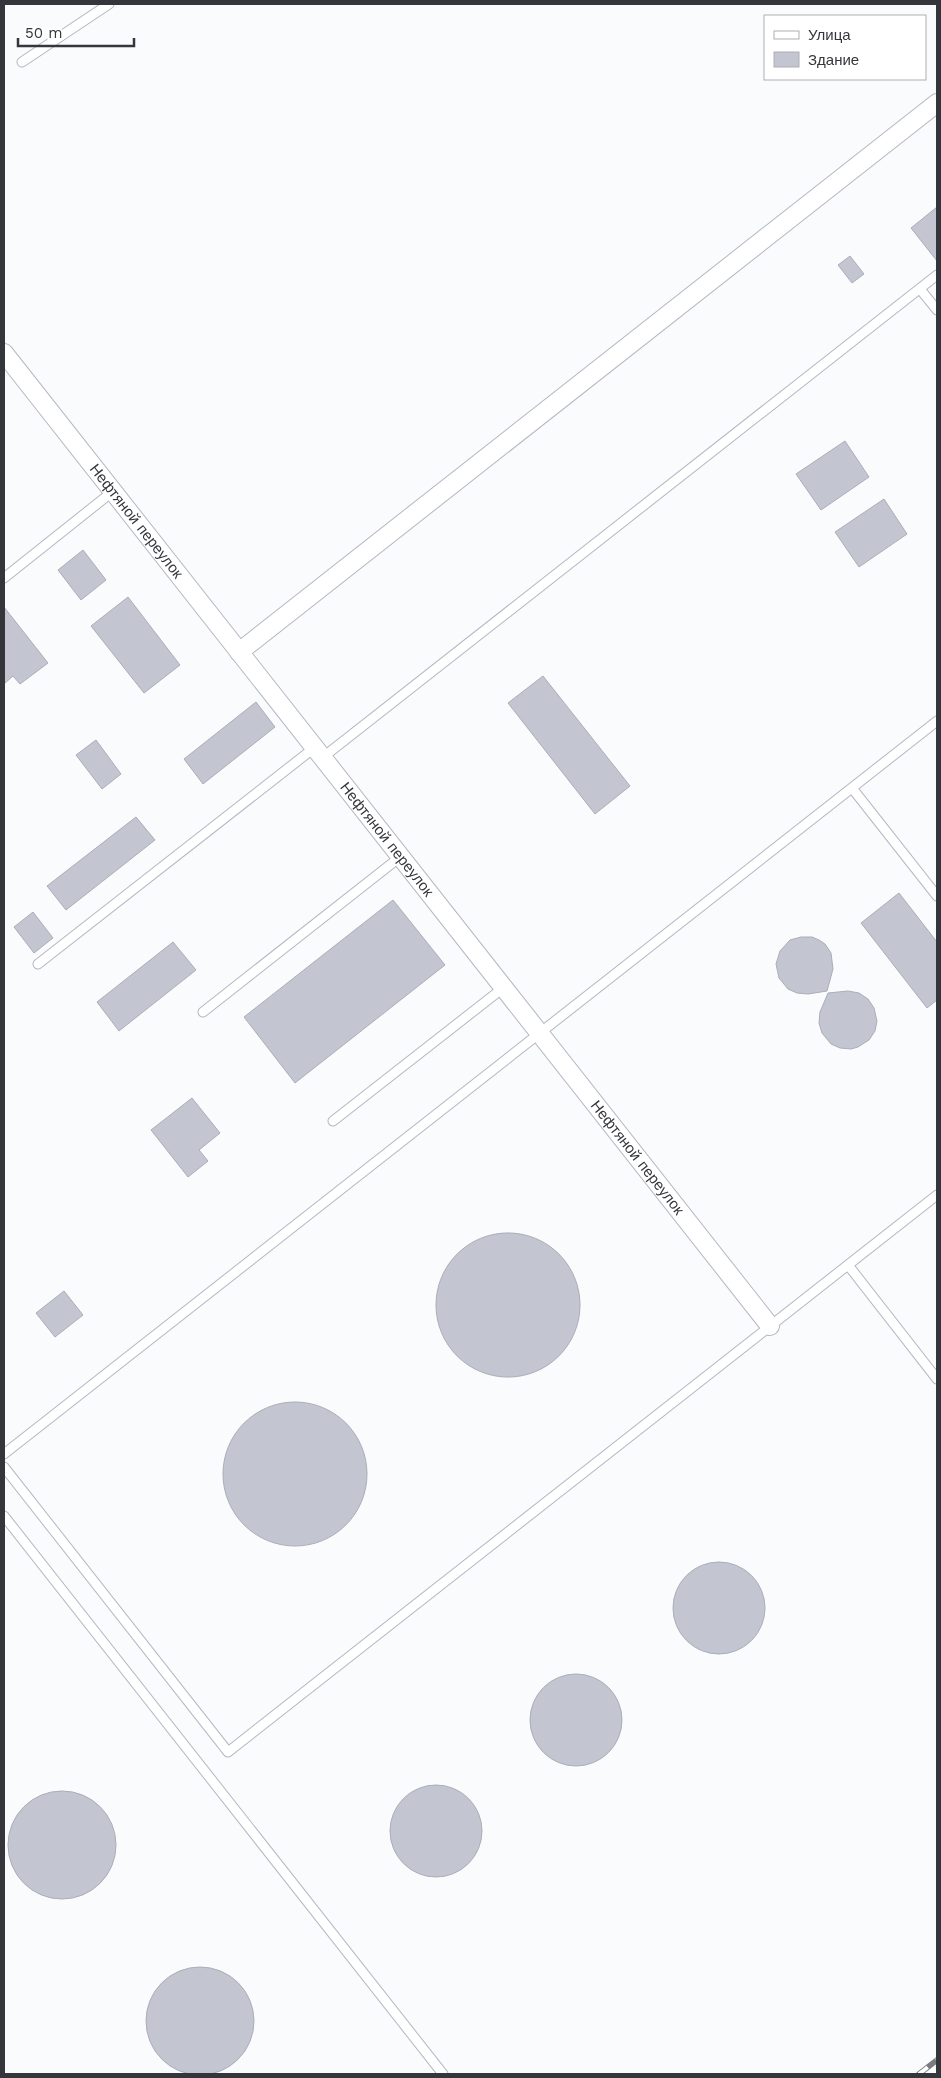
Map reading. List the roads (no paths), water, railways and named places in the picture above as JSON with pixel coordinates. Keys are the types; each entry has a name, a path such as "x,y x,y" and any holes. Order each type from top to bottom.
{"street":[{"path":"238,652 937,104"},
{"name":"Нефтяной переулок","path":"4,353 770,1326"}],"lane":[{"path":"22,62 109,4"},
{"path":"38,964 318,753 937,275"},
{"path":"920,289 937,310"},
{"path":"4,578 112,492"},
{"path":"4,1454 937,720"},
{"path":"852,788 937,896"},
{"path":"203,1012 400,857"},
{"path":"333,1121 503,988"},
{"path":"4,1467 228,1752 937,1195"},
{"path":"848,1265 937,1379"},
{"path":"4,1516 443,2074"}],"railway":[{"path":"919,2074 937,2060"}]}
